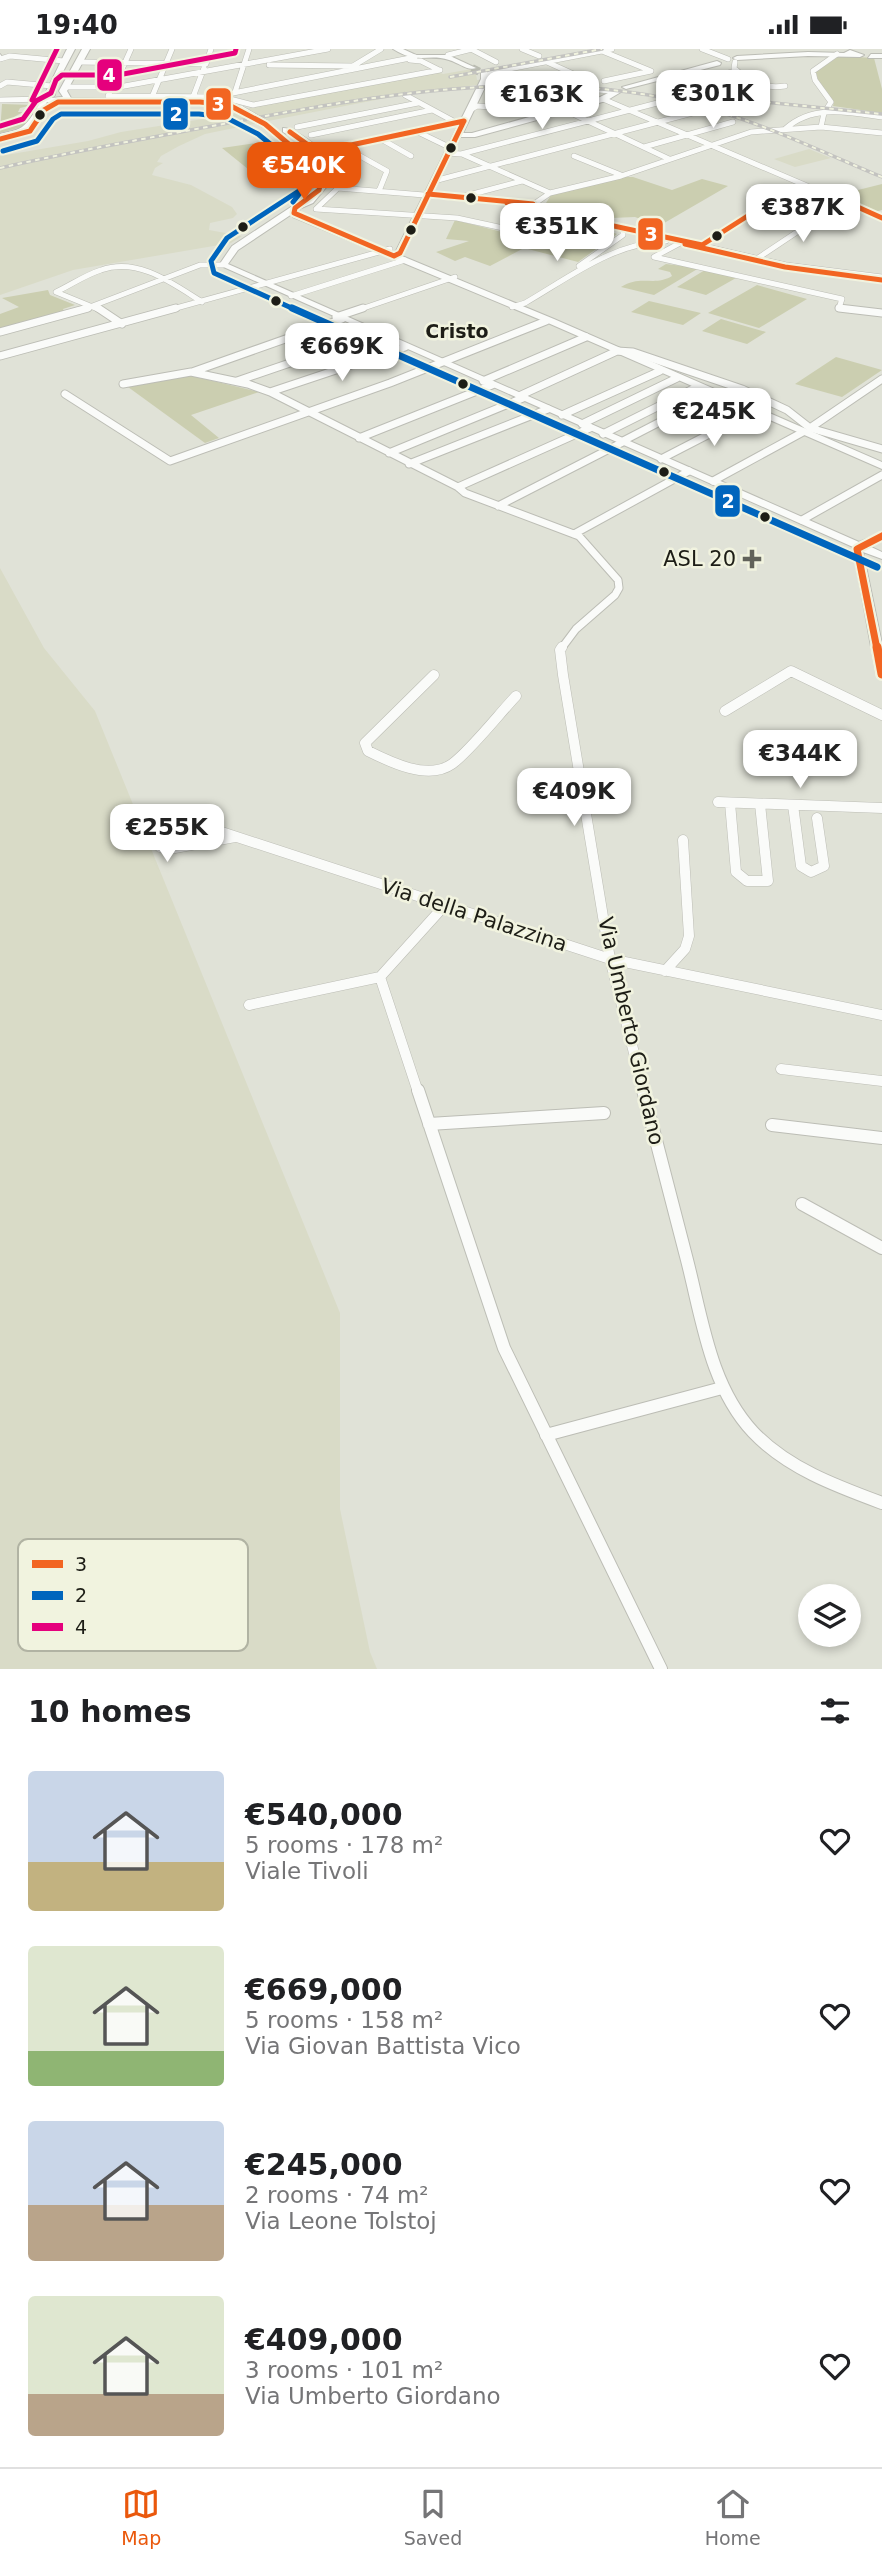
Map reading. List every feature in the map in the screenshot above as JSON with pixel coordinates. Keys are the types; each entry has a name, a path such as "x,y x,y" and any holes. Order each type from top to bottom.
{"street":[{"path":"1,58 12,54 15,49"},
{"path":"57,96 64,61 71,49"},
{"path":"0,137 25,129 57,96 86,49"},
{"path":"131,49 108,96 212,97 253,105 440,70 397,49"},
{"path":"152,97 172,49"},
{"path":"193,97 211,49"},
{"path":"235,92 249,49"},
{"path":"0,100 57,96 328,49 321,76"},
{"path":"353,66 381,49"},
{"path":"448,56 460,49"},
{"path":"212,97 413,58 448,56 471,49 496,62"},
{"path":"522,49 539,57"},
{"path":"291,296 395,254 450,151 459,123 473,108 490,73 612,49"},
{"path":"702,49 734,62 746,79 768,88 785,86"},
{"path":"602,51 651,71 604,81"},
{"path":"692,70 756,58 851,53 882,56"},
{"path":"821,127 831,101 815,81 813,71 837,54"},
{"path":"1,58 12,56 64,61"},
{"path":"448,56 472,68"},
{"path":"547,61 589,81 571,82"},
{"path":"79,62 324,65 362,69"},
{"path":"626,87 717,63 734,62"},
{"path":"687,87 693,81 734,62"},
{"path":"0,86 6,82 57,96 214,103 241,110 265,124 322,171 325,181 298,211 271,224"},
{"path":"614,91 561,87 525,91 559,111 669,159"},
{"path":"764,96 768,88"},
{"path":"457,135 472,135 603,99 614,91"},
{"path":"405,96 459,123"},
{"path":"603,99 684,136 820,190 882,218"},
{"path":"461,154 664,101"},
{"path":"334,149 297,127 418,103"},
{"path":"473,108 559,111"},
{"path":"311,135 432,110"},
{"path":"434,181 704,110"},
{"path":"785,129 799,118 825,111 882,117"},
{"path":"643,147 733,122"},
{"path":"318,152 459,123"},
{"path":"265,124 283,127 318,152 338,173 338,188"},
{"path":"882,132 821,127 751,132 621,176 550,193 537,205 503,228 463,219 316,208 338,188 537,205 554,212 793,269 882,278"},
{"path":"418,132 450,151 550,193"},
{"path":"381,139 411,156"},
{"path":"344,147 387,171 379,191"},
{"path":"574,156 621,176"},
{"path":"459,197 522,181"},
{"path":"700,246 763,207 820,190"},
{"path":"507,203 537,205"},
{"path":"758,258 833,208"},
{"path":"298,211 308,219 516,305 660,371 806,430 882,466"},
{"path":"223,265 231,251 271,224 298,211 395,254"},
{"path":"574,216 625,232 637,231 680,243"},
{"path":"286,219 308,219"},
{"path":"615,251 637,231"},
{"path":"516,305 601,252 625,232"},
{"path":"516,305 615,251 643,241 700,246 806,268 882,278"},
{"path":"680,243 654,257 842,299 839,308 882,313"},
{"path":"0,356 264,285 395,254"},
{"path":"122,324 95,306 56,292 102,269 127,265 164,279 202,302"},
{"path":"0,332 95,306 200,265 223,265 882,556"},
{"path":"191,372 451,278"},
{"path":"65,394 170,461 442,363 549,321"},
{"path":"236,381 375,334"},
{"path":"359,438 586,337"},
{"path":"270,392 405,347"},
{"path":"389,453 521,397 617,351 643,355 742,389 787,410 806,430 882,449"},
{"path":"562,415 660,371"},
{"name":"Via Umberto Giordano","path":"123,384 191,372 236,381 270,392 458,487 465,493 579,536 619,583 615,595 576,629 560,650 610,959 704,1326 722,1388 750,1429 787,1461 820,1480 882,1503"},
{"path":"458,487 586,426 677,378"},
{"path":"713,481 806,430 882,379"},
{"path":"603,434 697,387"},
{"path":"498,506 715,394"},
{"path":"409,464 548,409"},
{"path":"661,459 754,411"},
{"path":"574,534 690,471"},
{"path":"802,520 882,475"},
{"path":"859,545 882,536"},
{"path":"859,545 857,549 882,674"},
{"path":"725,711 791,671 882,715"},
{"path":"434,675 365,743 368,751 422,770 442,769 451,765 516,696"},
{"path":"718,802 882,808"},
{"path":"730,803 736,871 747,881 768,881 760,804"},
{"path":"793,805 801,866 811,872 824,866 817,818"},
{"name":"Via della Palazzina","path":"154,813 182,819 610,959 882,1015"},
{"path":"182,819 159,822 153,828 160,846 169,849 236,837"},
{"path":"665,971 684,949 689,936 683,840"},
{"path":"249,1005 380,977 444,906"},
{"path":"380,977 504,1348 661,1669"},
{"path":"781,1069 882,1081"},
{"path":"429,1124 604,1113"},
{"path":"772,1125 882,1138"},
{"path":"802,1204 882,1248"},
{"path":"546,1435 722,1388"}],"shaded area":[{"path":"839,56 874,58 882,89 882,113 833,106 834,102 818,80 816,72"},
{"path":"472,69 481,73 476,74 477,80 480,80 477,85 401,95 258,123 205,134 179,146 161,156 157,162 163,163 155,168 152,175 191,185 232,207 237,214 233,218 210,223 209,230 242,236 231,243 73,270 0,295 0,156 88,141 121,132 228,115 258,105 436,71 443,74"},
{"path":"2,104 33,105 20,108 18,112 23,112 14,117 29,120 22,127 0,133"},
{"path":"269,141 306,169 258,177 222,148"},
{"path":"809,149 831,158 795,167 774,159"},
{"path":"623,177 633,177 672,190 702,179 728,186 659,226 635,217 612,218 567,209 558,211 546,203 551,195"},
{"path":"882,184 882,210 875,212 838,195"},
{"path":"821,194 857,210 816,205 780,205"},
{"path":"539,211 616,229 609,231 617,234 578,262 524,248 490,266 465,257 455,261 436,252 469,241 446,239 455,220 514,235 534,227 526,220"},
{"path":"666,264 699,268 654,295 621,287 635,281 659,281 672,276 670,272 658,269"},
{"path":"705,270 736,278 706,295 677,287"},
{"path":"757,285 807,299 759,328 708,313"},
{"path":"48,290 50,295 75,305 63,309 64,311 0,329 0,314 19,307 2,298"},
{"path":"649,301 701,313 683,325 631,312"},
{"path":"721,319 766,332 747,344 702,331"},
{"path":"836,357 882,370 842,397 795,384"},
{"path":"188,375 259,392 191,415 219,438 205,443 128,387"},
{"path":"0,568 44,648 95,711 340,1313 340,1509 370,1652 377,1669 0,1669"}],"tunnel":[{"path":"472,68 484,74"}],"railway":[{"path":"450,77 602,49"},
{"path":"0,168 338,103 453,89 511,86 626,92 684,102 760,126 882,177"},
{"path":"677,93 882,114"}],"transit line":[{"name":"4","path":"32,100 57,49"},
{"name":"4","path":"0,126 23,119 36,101 51,93 56,80 62,75 118,75 235,53 236,49"},
{"name":"3","path":"0,139 30,131 44,110 58,102 200,102 229,105 265,124 323,173 319,190 295,208 294,213 394,256 400,253 464,121"},
{"name":"2","path":"3,151 37,141 53,119 61,114 199,114 225,117 258,134 312,178 293,202"},
{"name":"3","path":"290,132 318,152 464,121"},
{"name":"2","path":"308,185 227,238 211,261 214,273 877,567"},
{"name":"3","path":"507,203 702,245 757,210 820,190 882,218"},
{"name":"3","path":"428,194 533,204"},
{"name":"3","path":"685,244 785,267 882,280"},
{"name":"3","path":"882,536 857,549 882,674"}],"place":[{"name":"ASL 20","path":"752,559"}],"district":[{"name":"Cristo","path":"457,331"}]}
